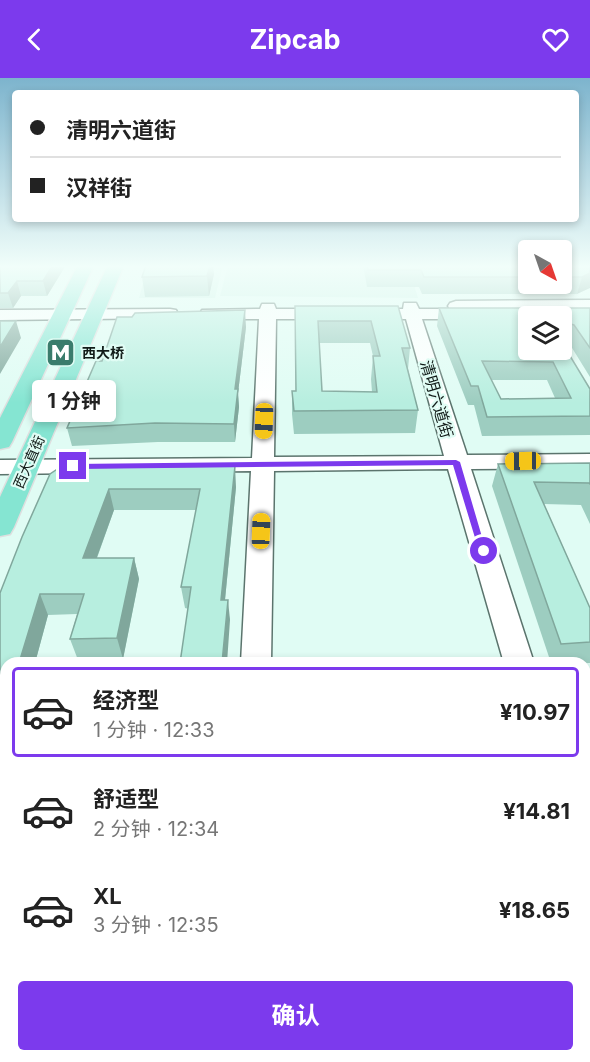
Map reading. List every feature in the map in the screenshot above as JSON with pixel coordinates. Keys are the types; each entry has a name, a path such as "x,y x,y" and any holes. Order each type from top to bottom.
{"main road":[{"path":"0,442 66,311"},
{"name":"西大直街","path":"0,527 96,311"}],"street":[{"path":"0,315 54,311"},
{"path":"256,657 268,311"},
{"name":"清明六道街","path":"412,311 517,657"},
{"path":"453,311 518,314"},
{"path":"572,314 590,313"},
{"path":"0,467 590,461"}],"building":[{"path":"245,311 235,389 238,389 234,424 155,423 67,428 96,361 102,361 117,317 132,317 135,313"},
{"path":"295,311 399,311 410,348 402,348 418,410 294,411 292,391 296,391","holes":["318,321 371,321 380,356 373,356 377,392 322,391"]},
{"path":"440,311 518,311 518,360 572,359 590,389 590,416 487,417 478,386 471,386","holes":["482,361 553,362 571,398 501,399"]},
{"path":"572,311 590,311 590,348 572,324"},
{"path":"0,321 16,321 0,347"},
{"path":"590,463 590,484 534,482 590,608 590,642 561,644 498,464"},
{"path":"235,466 221,600 228,600 223,657 181,657 191,587 181,587 200,489 109,489 83,558 134,558 117,638 70,639 84,594 40,594 21,657 0,657 0,593 50,474 59,468"}],"place":[{"name":"西大桥","path":"61,353"}],"route":[{"path":"73,466 456,462 484,551"}]}
